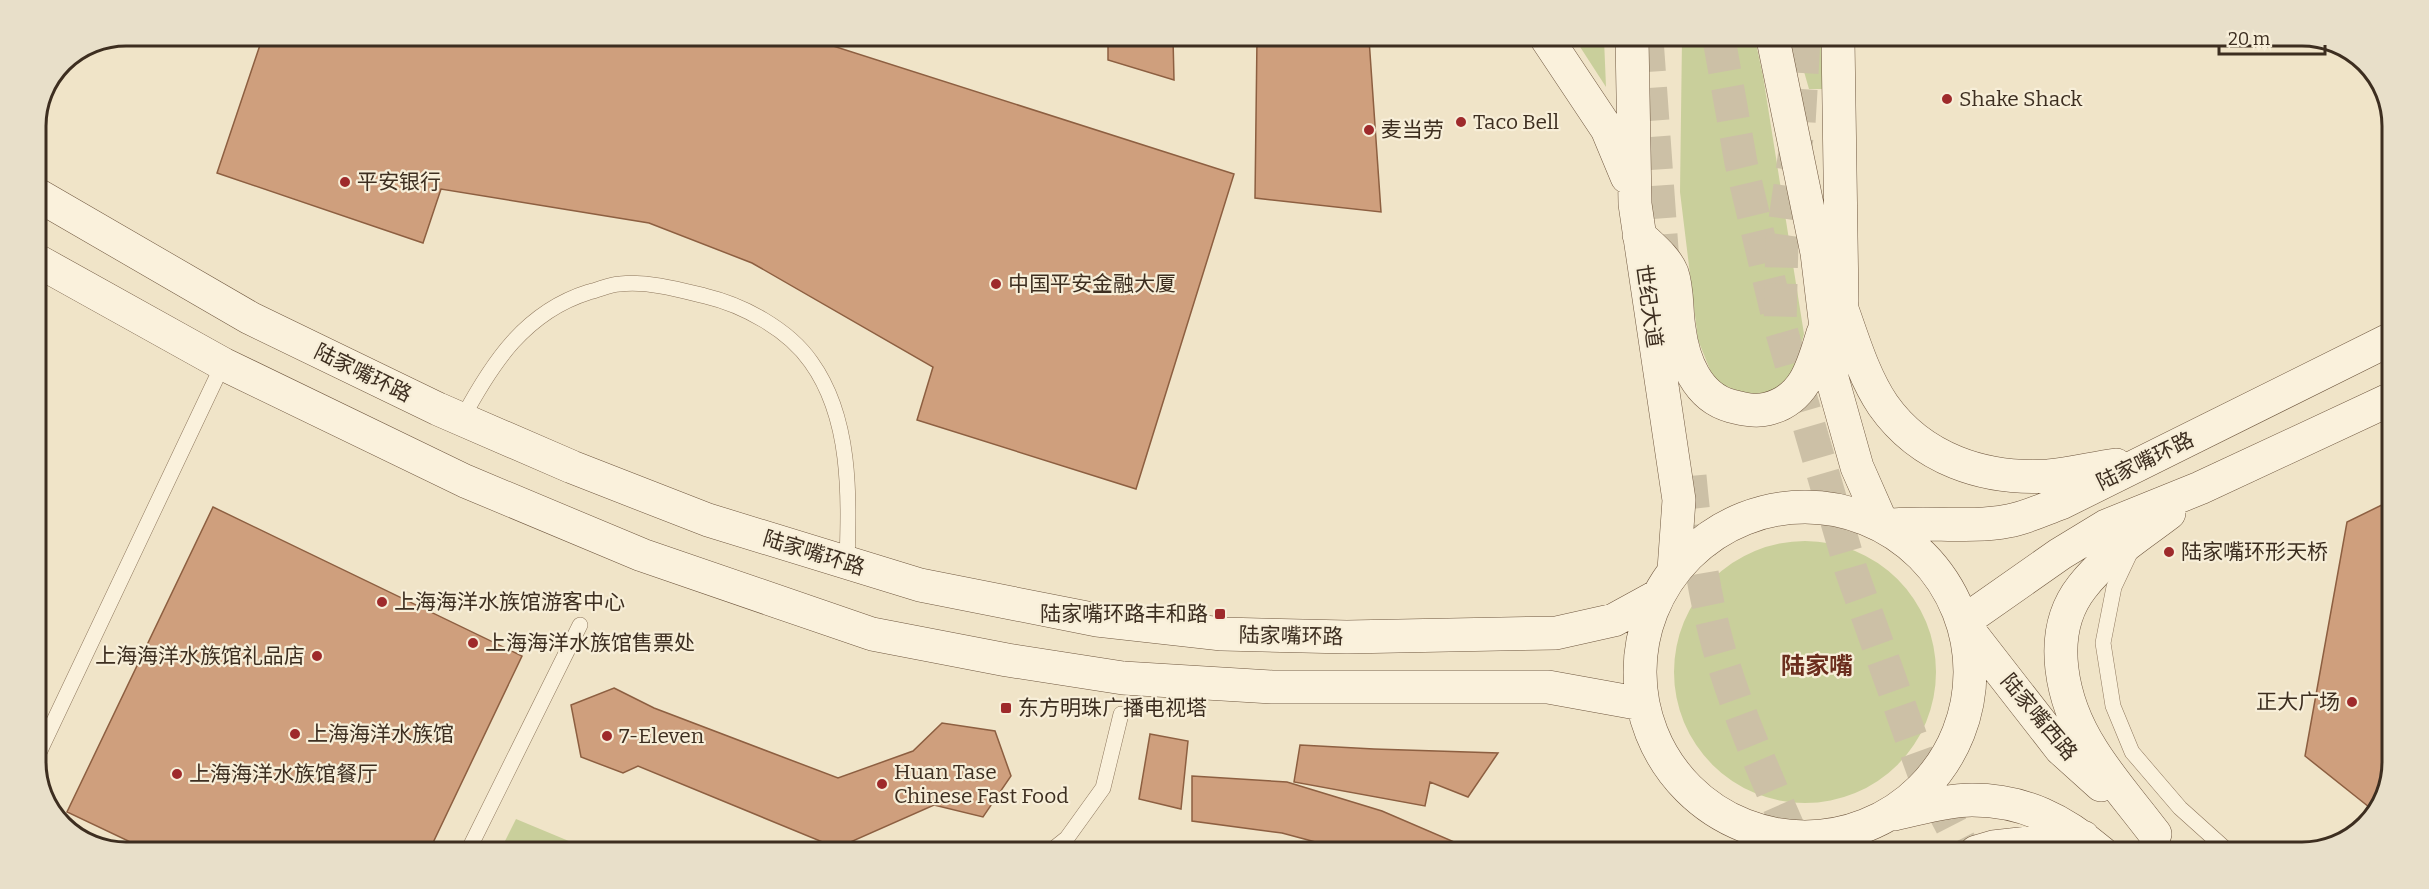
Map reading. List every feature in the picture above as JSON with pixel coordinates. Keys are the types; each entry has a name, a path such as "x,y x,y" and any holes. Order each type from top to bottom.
{"main road":[{"path":"1552,46 1607,129 1626,173 1637,219 1672,273 1679,329 1691,372 1704,392 1721,404 1759,411 1776,407 1792,398 1804,385 1833,317"},
{"name":"世纪大道","path":"1632,46 1637,219 1651,328 1679,500 1674,570"},
{"path":"1774,46 1817,253 1833,317 1862,362 1883,405 1912,438 1952,462 1993,474 2048,476 2149,459"},
{"path":"1838,46 1832,378 1857,467 1883,526"},
{"name":"陆家嘴环路","path":"46,200 250,318 462,419 572,467 708,520 920,585 1097,620 1222,634 1347,637 1556,633 1614,620 1656,597"},
{"path":"46,266 223,364 465,481 642,555 872,634 1007,660 1123,678 1272,687 1548,687 1642,704"},
{"name":"陆家嘴环路","path":"1883,526 1902,523 1960,524 2008,521 2061,503 2382,343"},
{"name":"陆家嘴环路","path":"1963,622 2060,554 2106,526 2200,488 2382,403"},
{"path":"2165,842 2091,749 2067,698 2060,654 2066,613 2082,588 2103,564 2200,488"},
{"path":"1782,842 1736,824 1693,795 1660,753 1642,704 1640,649 1656,597 1674,570 1707,538 1747,516 1793,506 1839,510 1883,526 1917,550 1944,584 1963,622 1969,653 1970,683 1959,735 1932,780 1888,816 1878,842"},
{"name":"陆家嘴西路","path":"1963,622 2061,749 2165,842"},
{"path":"1805,842 1836,836 1888,816 1971,800 2030,806 2088,842"}],"lane":[{"path":"462,419 486,375 513,340 542,314 574,297 618,284 663,286 722,300 776,328 811,361 831,401 845,456 848,510 847,564"},
{"path":"47,736 223,364"},
{"path":"2138,537 2114,586 2103,643 2113,706 2132,752 2180,808 2218,842"},
{"path":"472,842 580,625"},
{"path":"1062,842 1103,788 1121,714"}],"green space":[{"path":"1580,46 1604,46 1606,87"},
{"path":"1682,46 1757,46 1804,334 1790,385 1760,399 1715,382 1698,340 1680,192"},
{"path":"1797,46 1826,46 1823,89 1809,89"},
{"path":"1805,541 1831,544 1855,551 1878,563 1906,589 1926,622 1933,646 1936,672 1933,698 1926,722 1914,745 1888,773 1855,793 1831,800 1805,803 1779,800 1755,793 1732,781 1704,755 1684,722 1677,698 1674,672 1677,646 1684,622 1696,599 1722,571 1755,551 1779,544"},
{"path":"516,819 571,842 504,842"}],"building":[{"name":"中国平安金融大厦","path":"260,46 833,46 1234,174 1136,489 917,420 933,367 752,263 649,223 441,189 423,243 217,173"},
{"path":"1108,46 1173,46 1174,80 1108,60"},
{"path":"1257,46 1369,46 1381,212 1255,198"},
{"name":"正大广场","path":"2382,505 2382,763 2378,788 2369,807 2305,756 2347,522"},
{"name":"上海海洋水族馆","path":"213,507 522,656 433,842 130,842 67,812"},
{"path":"614,688 654,708 838,778 913,751 942,723 995,731 1011,776 983,817 934,805 851,842 822,842 638,766 623,773 581,757 571,705"},
{"path":"1150,734 1188,741 1181,809 1139,799"},
{"path":"1300,745 1498,753 1468,797 1430,782 1425,806 1294,782"},
{"path":"1192,776 1287,782 1382,811 1454,842 1316,842 1282,833 1192,821"}],"tunnel":[{"path":"1648,46 1664,277"},
{"path":"1720,46 1741,163 1780,326"},
{"path":"1804,46 1799,124 1782,240 1780,326 1851,570 1923,771 1960,842"},
{"path":"1690,476 1702,574 1718,646 1750,739 1795,842"}],"place":[{"name":"Shake Shack","path":"1947,99"},
{"name":"Taco Bell","path":"1461,122"},
{"name":"麦当劳","path":"1369,130"},
{"name":"平安银行","path":"345,182"},
{"name":"中国平安金融大厦","path":"996,284"},
{"name":"陆家嘴环形天桥","path":"2169,552"},
{"name":"上海海洋水族馆游客中心","path":"382,602"},
{"name":"陆家嘴环路丰和路","path":"1220,614"},
{"name":"上海海洋水族馆售票处","path":"473,643"},
{"name":"上海海洋水族馆礼品店","path":"317,656"},
{"name":"正大广场","path":"2352,702"},
{"name":"东方明珠广播电视塔","path":"1006,708"},
{"name":"上海海洋水族馆","path":"295,734"},
{"name":"7-Eleven","path":"607,736"},
{"name":"上海海洋水族馆餐厅","path":"177,774"},
{"name":"Huan Tase Chinese Fast Food","path":"882,784"}],"district":[{"name":"陆家嘴","path":"1817,666"}]}
